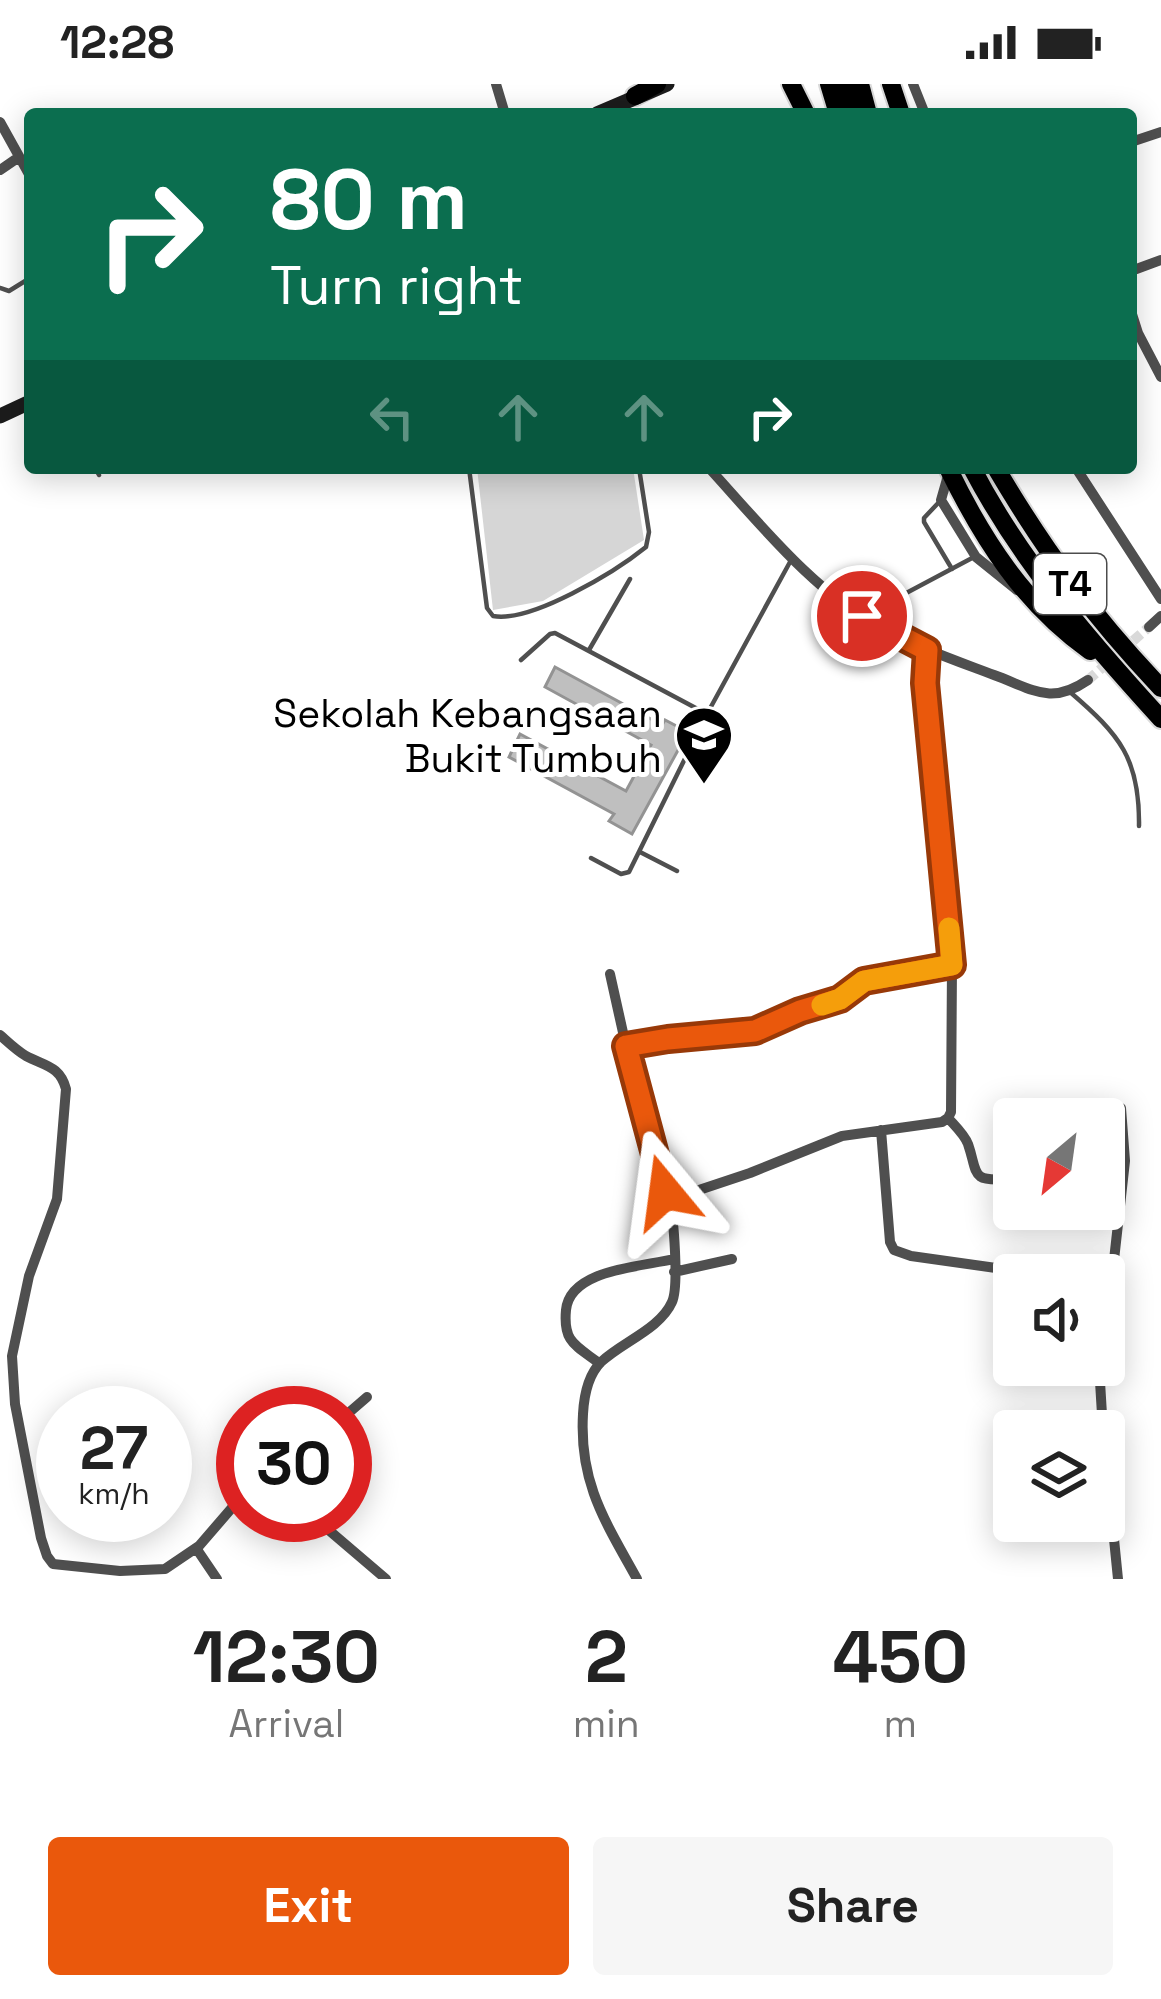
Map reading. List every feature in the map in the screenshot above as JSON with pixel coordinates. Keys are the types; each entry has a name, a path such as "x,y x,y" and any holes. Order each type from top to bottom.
{"highway":[{"path":"635,96 657,84"},
{"path":"950,474 975,523 1030,599 1067,635 1113,667"},
{"name":"T4","path":"975,474 1016,544 1113,667 1161,719"},
{"name":"T4","path":"1000,474 1058,568 1161,688"}],"main road":[{"path":"610,108 667,84"}],"street":[{"path":"0,122 24,166"},
{"path":"0,170 19,157"},
{"path":"1137,330 1161,377"},
{"path":"715,474 823,587 862,616 927,650 1048,694 1070,692 1088,680"},
{"path":"947,474 941,500 976,557 1030,599"},
{"path":"1080,474 1161,599"},
{"path":"1149,627 1161,616"},
{"path":"927,650 925,683 952,965 948,1118 965,1138 977,1174 993,1180"},
{"path":"626,1046 755,1031 840,999 864,981 952,965"},
{"path":"610,974 658,1173 669,1200 674,1266 674,1297 667,1310 599,1363 583,1401 584,1462 597,1505 637,1579"},
{"path":"0,1035 29,1058 56,1070 66,1089 57,1199 29,1276 12,1355 15,1404 47,1556 58,1566 165,1574 216,1525"},
{"path":"669,1200 842,1136 948,1118"},
{"path":"881,1130 894,1250 993,1268"},
{"path":"599,1363 576,1346 565,1330 570,1295 585,1280 732,1259"},
{"path":"343,1542 386,1579"},
{"path":"1114,1542 1118,1579"},
{"path":"196,1548 217,1579"}],"lane":[{"path":"471,474 488,608 493,616 509,617 529,613 586,584 646,547 650,532 640,474"},
{"path":"941,500 923,522 952,569"},
{"path":"591,858 621,874 629,872 707,714 793,557"},
{"path":"862,616 976,557"},
{"path":"589,650 630,580"},
{"path":"521,660 555,633 707,714"},
{"path":"1070,692 1118,739 1132,766 1139,826"},
{"path":"639,851 677,871"}],"shaded area":[{"path":"478,474 634,474 644,540 543,601 493,610"}],"building":[{"path":"555,667 662,725 665,720 688,732 632,834 609,821 614,814 509,757 520,734 626,791 651,745 545,687"}],"tunnel":[{"path":"1088,680 1149,627"}],"slow traffic":[{"path":"822,1005 840,999 864,981 952,965 949,928"}],"place":[{"name":"Sekolah Kebangsaan Bukit Tumbuh","path":"704,786"}],"route":[{"path":"665,1192 626,1046 755,1031 840,999 864,981 952,965 925,683 927,650 862,616"}]}
